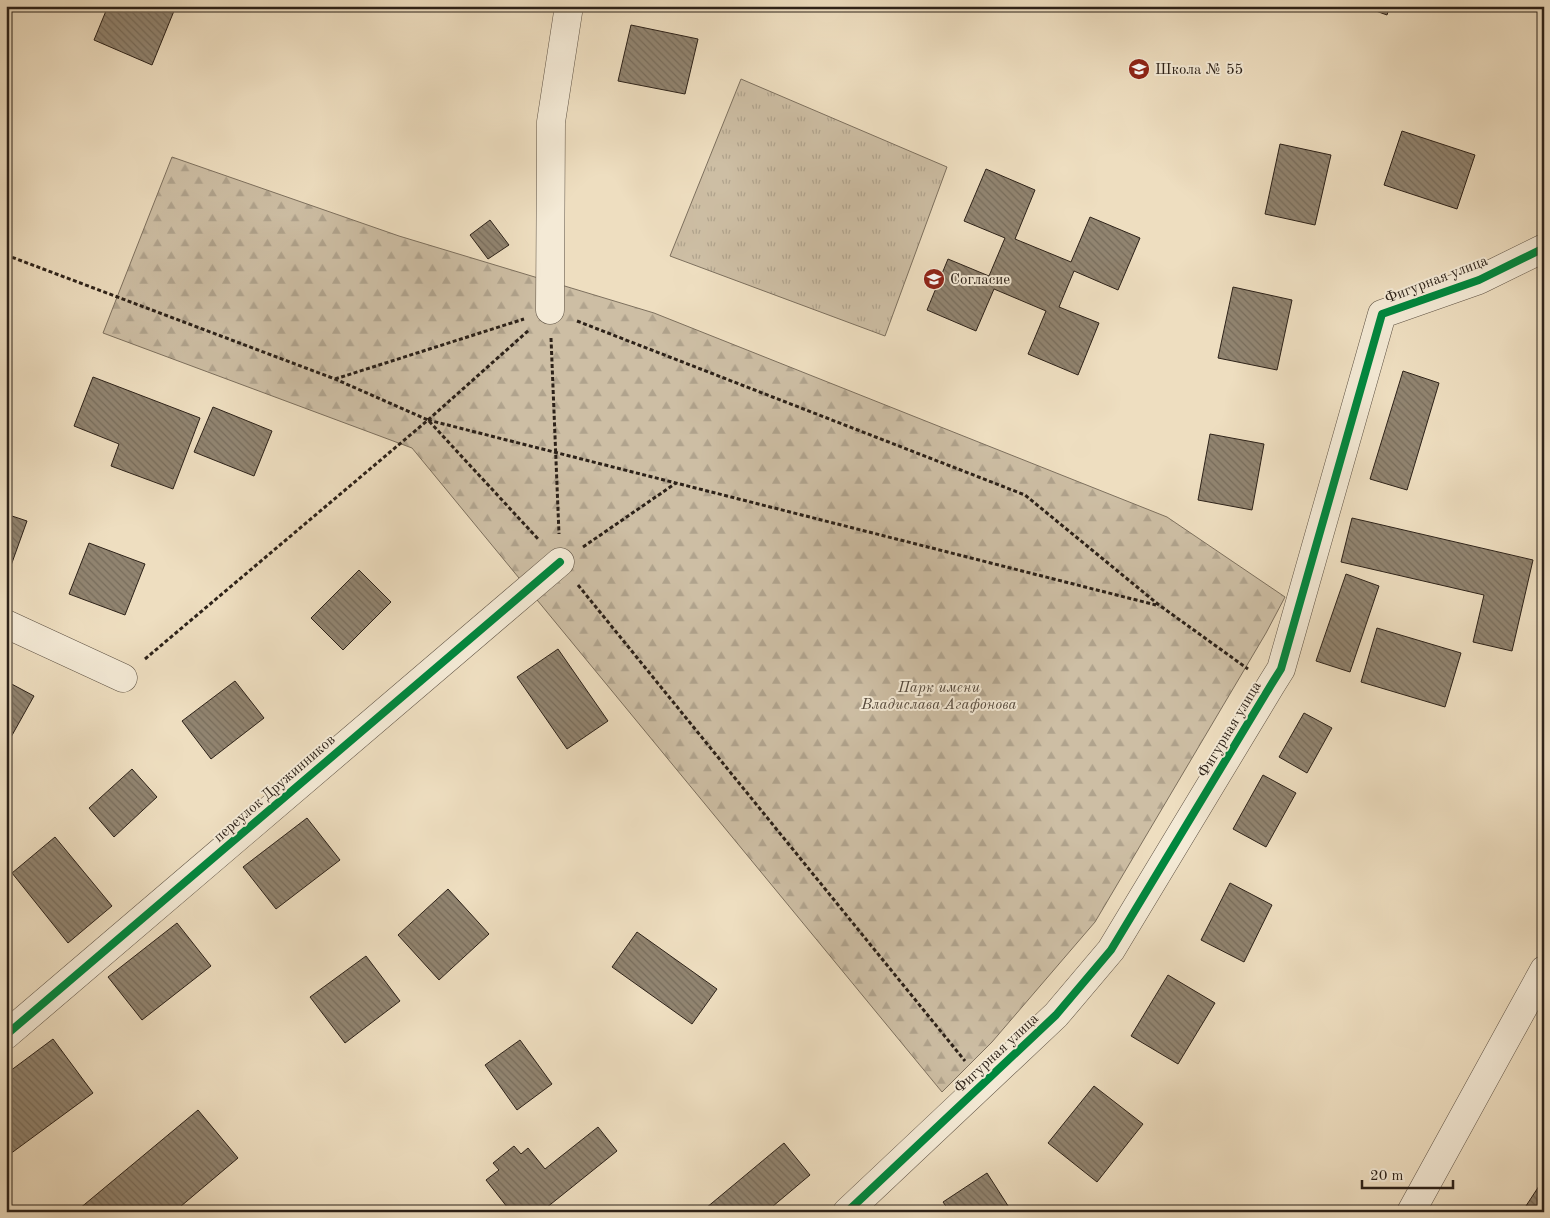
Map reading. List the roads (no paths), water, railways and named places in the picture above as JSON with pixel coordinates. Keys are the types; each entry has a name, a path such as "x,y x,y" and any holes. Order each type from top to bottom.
{"street":[{"path":"550,310 551,122 569,6"},
{"name":"Фигурная улица","path":"847,1212 1056,1015 1111,950 1281,669 1382,314 1479,280 1544,248"},
{"name":"переулок Дружинников","path":"6,1035 560,562"},
{"path":"6,624 123,678"},
{"path":"1411,1212 1544,970"}],"place":[{"name":"Школа № 55","path":"1139,69"},
{"name":"Согласие","path":"934,279"}],"park label":[{"name":"Парк имени Владислава Агафонова","path":"939,696"}]}
